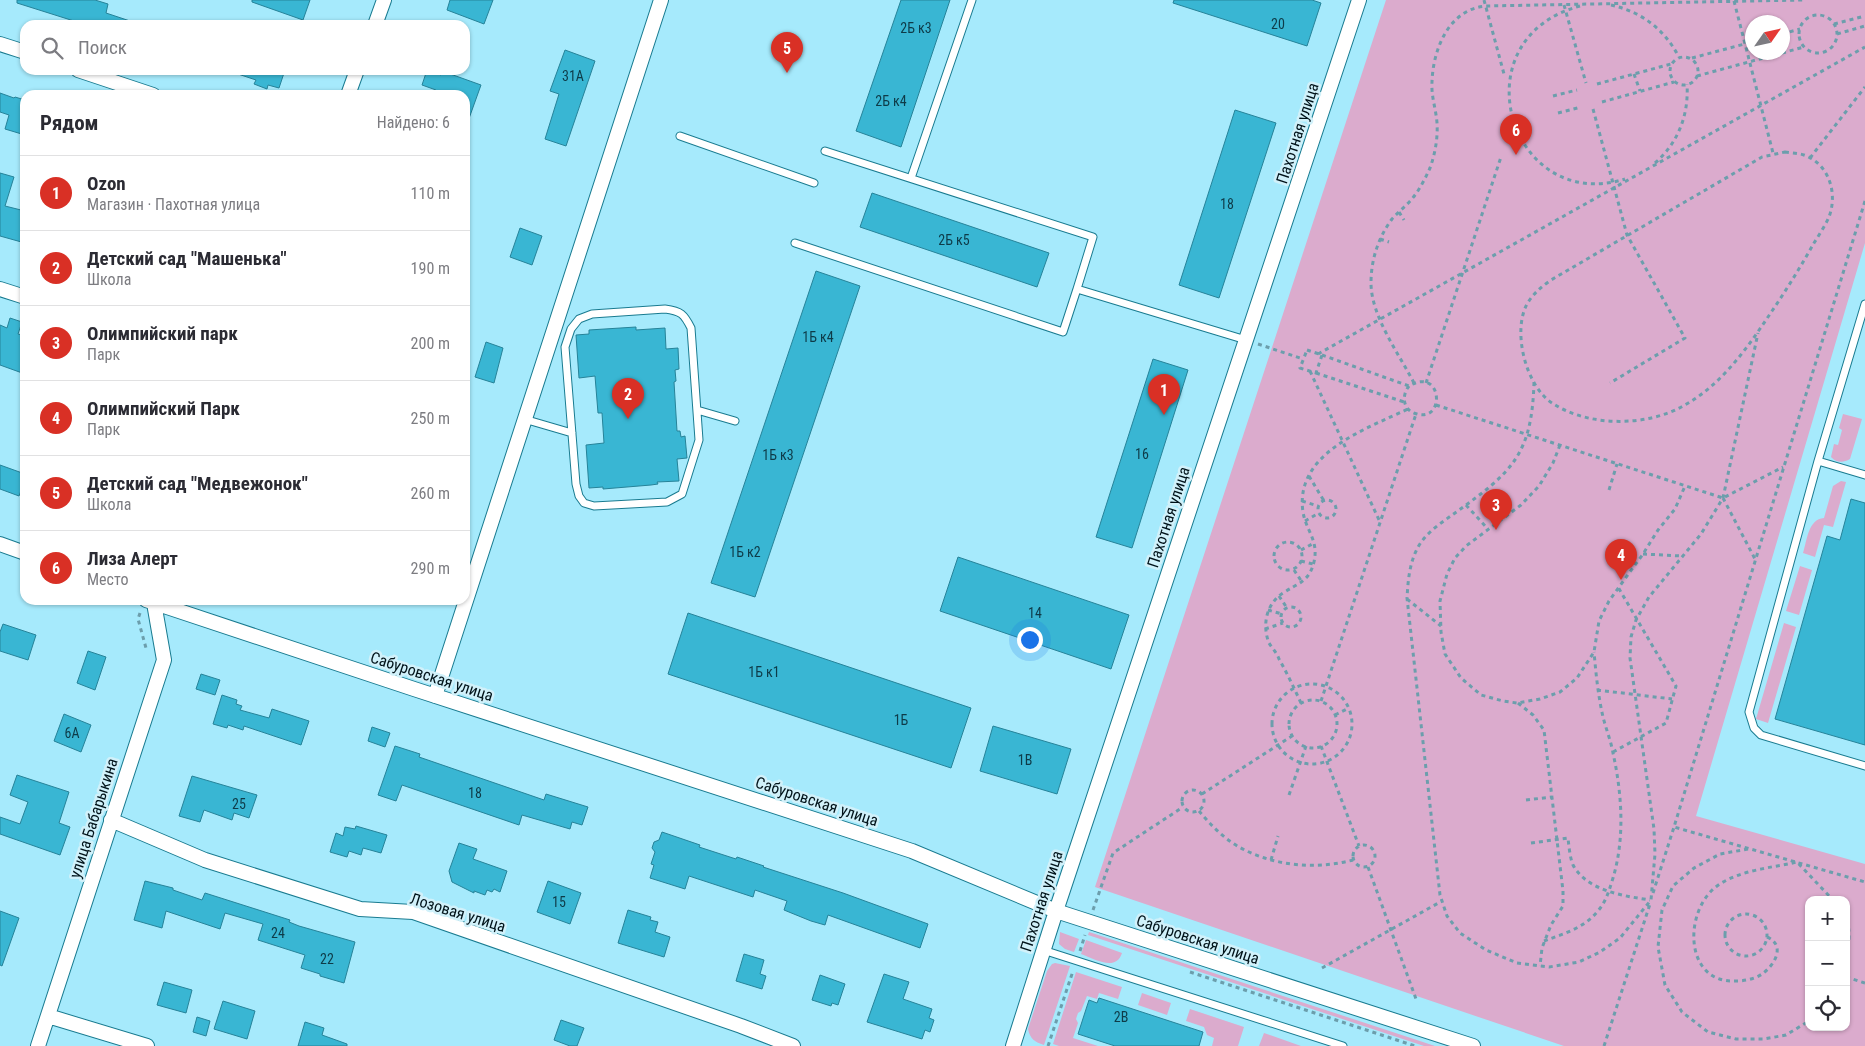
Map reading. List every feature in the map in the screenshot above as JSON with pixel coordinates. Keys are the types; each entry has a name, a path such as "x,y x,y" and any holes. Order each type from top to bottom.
{"street":[{"path":"376,20 384,0"},
{"path":"470,587 660,0"},
{"name":"Пахотная улица","path":"1016,1045 1043,950 1359,0"},
{"path":"0,44 20,50"},
{"path":"93,75 137,90"},
{"path":"350,90 355,75"},
{"path":"0,289 20,295"},
{"path":"0,544 20,551"},
{"name":"улица Бабарыкина","path":"38,1046 164,660 153,605"},
{"name":"Сабуровская улица","path":"164,605 435,696 912,851 1056,911 1091,917 1465,1045"},
{"path":"435,696 464,605"},
{"name":"Лозовая улица","path":"111,820 205,860 360,909 413,912 741,1026 793,1046"},
{"path":"48,1016 147,1046"}],"lane":[{"path":"911,178 972,0"},
{"path":"680,136 814,183"},
{"path":"795,242 1063,332 1094,237 825,151"},
{"path":"1077,289 1246,340"},
{"path":"1865,304 1818,461 1748,712 1754,728 1761,735 1865,766"},
{"path":"665,309 676,310 686,316 691,328 699,440 682,494 667,502 594,506 584,503 578,496 572,433 565,347 571,329 579,319 592,314 665,309"},
{"path":"697,410 736,421"},
{"path":"524,419 572,433"},
{"path":"1818,461 1865,474"},
{"path":"1043,950 1342,1046"}],"path":[{"path":"1484,0 1504,74"},
{"path":"1414,383 1380,319 1372,297 1373,261 1380,239 1390,223 1419,189 1429,170 1434,154 1437,124 1432,84 1437,51 1453,21 1470,9 1486,6 1803,0"},
{"path":"1734,1 1745,40"},
{"path":"1594,4 1566,10 1551,17 1539,26 1528,37 1516,56 1510,78 1508,93 1513,123 1528,150 1550,170 1578,182 1593,184 1613,182 1638,174 1660,158 1677,136 1686,110 1686,84"},
{"path":"1623,4 1662,31 1672,43 1679,57"},
{"path":"1564,5 1586,82"},
{"path":"1815,15 1826,16 1834,24 1837,34 1836,42 1827,50 1814,52 1805,47 1800,37 1800,29 1808,18 1815,15"},
{"path":"1834,24 1865,16"},
{"path":"1837,34 1865,26"},
{"path":"1790,32 1800,29"},
{"path":"1691,59 1745,44"},
{"path":"1671,64 1670,77 1675,82 1686,84 1691,83 1697,76 1805,47"},
{"path":"1316,373 1320,355 1380,319 1865,47"},
{"path":"1597,84 1671,64 1679,57 1685,56 1691,59 1697,66 1697,76"},
{"path":"1750,62 1773,153"},
{"path":"1634,74 1640,92"},
{"path":"1602,102 1675,82"},
{"path":"1810,158 1865,87"},
{"path":"1553,96 1577,90"},
{"path":"1558,113 1581,107"},
{"path":"1593,109 1627,236 1685,338 1610,383"},
{"path":"1785,152 1802,154 1810,158 1826,171 1831,182 1833,198 1829,217 1786,291 1758,332 1729,370 1704,392 1682,407 1657,417 1632,422 1576,414 1552,403 1539,391 1524,356 1520,340 1522,321 1527,305 1537,290 1762,157 1773,153 1785,152"},
{"path":"1426,383 1501,157"},
{"path":"1604,1046 1674,827 1865,201"},
{"path":"1399,212 1404,220"},
{"path":"1380,239 1389,242"},
{"path":"1534,382 1534,410 1528,434 1518,458 1504,474 1429,532 1416,549 1409,571 1407,598 1440,895 1447,916 1460,933 1486,950 1517,963 1549,967 1579,962 1600,952 1620,938 1651,900 1654,829 1630,658 1631,637 1636,620 1649,597 1701,534 1723,498 1758,332"},
{"path":"1246,340 1303,359"},
{"path":"1404,402 1300,368 1306,350 1409,386"},
{"path":"1310,371 1380,522"},
{"path":"1414,383 1426,383 1437,394 1436,405 1425,414 1416,414 1404,402 1404,394 1409,386 1414,383"},
{"path":"1436,405 1723,498 1784,467"},
{"path":"1301,703 1277,654 1270,644 1266,629 1268,610 1279,596 1302,582 1310,573 1313,564 1316,548 1305,521 1302,501 1306,482 1322,456 1342,441 1408,408"},
{"path":"1321,701 1416,414"},
{"path":"1560,445 1554,463 1539,486 1520,504 1466,546 1455,558 1446,574 1440,601 1441,626 1446,654 1461,678 1481,695 1503,701 1517,702 1540,699 1560,692 1577,678 1594,652"},
{"path":"1610,490 1617,464"},
{"path":"1309,475 1324,501"},
{"path":"1544,941 1579,928 1597,914 1607,898 1616,866 1622,830 1613,752 1603,718 1598,690 1594,652 1599,621 1609,601 1658,530 1675,509 1685,486"},
{"path":"1723,498 1755,559"},
{"path":"1302,501 1318,506"},
{"path":"1324,501 1332,502 1336,505 1336,512 1328,519 1322,517 1318,506 1324,501"},
{"path":"1466,505 1488,529"},
{"path":"1305,521 1319,513"},
{"path":"1285,542 1294,543 1301,550 1301,561 1294,570 1280,569 1274,557 1275,551 1279,546 1285,542"},
{"path":"1301,550 1314,542"},
{"path":"1643,554 1682,556"},
{"path":"1301,561 1313,564"},
{"path":"1294,570 1302,582"},
{"path":"1613,752 1666,722 1676,686 1618,588"},
{"path":"1279,596 1287,608"},
{"path":"1407,598 1441,626"},
{"path":"1294,607 1301,614 1301,620 1298,625 1292,628 1283,623 1281,616 1287,608 1294,607"},
{"path":"1268,610 1282,614"},
{"path":"1266,629 1283,623"},
{"path":"1309,684 1326,686 1337,692 1349,708 1352,727 1350,737 1339,754 1327,761 1314,764 1300,762 1287,756 1278,745 1273,732 1273,713 1283,696 1294,688 1309,684"},
{"path":"1598,690 1672,699"},
{"path":"1310,700 1321,701 1332,708 1336,715 1337,729 1330,741 1321,746 1306,746 1292,736 1289,720 1292,712 1301,703 1310,700"},
{"path":"1517,702 1533,715 1544,730 1563,891 1563,906 1544,941 1540,966"},
{"path":"1336,715 1349,708"},
{"path":"1202,794 1292,736"},
{"path":"1289,795 1306,746"},
{"path":"1321,746 1358,846"},
{"path":"1195,789 1202,794 1204,805 1198,810 1192,812 1183,807 1182,798 1184,793 1195,789"},
{"path":"1526,800 1552,797"},
{"path":"1048,1046 1113,853 1183,807"},
{"path":"1198,810 1222,835 1238,847 1271,860 1313,866 1333,865 1353,860"},
{"path":"1674,827 1865,882"},
{"path":"1271,860 1278,836"},
{"path":"1531,843 1568,838 1572,864 1582,877 1593,885 1625,896 1651,900"},
{"path":"1365,845 1374,851 1374,860 1368,867 1358,866 1353,860 1352,854 1358,846 1365,845"},
{"path":"1749,849 1720,854 1694,868 1673,886 1662,910 1658,947 1666,985 1682,1012 1708,1032 1736,1039 1764,1039 1786,1035 1805,1023"},
{"path":"1797,862 1829,896"},
{"path":"1767,937 1778,944 1778,952 1773,962 1762,974 1745,981 1723,982 1704,970 1695,952 1694,927 1701,904 1716,886 1736,875 1797,862"},
{"path":"1368,867 1416,999"},
{"path":"1322,968 1442,901"},
{"path":"1747,914 1759,919 1764,924 1767,937 1757,953 1745,956 1732,951 1727,945 1725,938 1728,924 1739,915 1747,914"},
{"path":"1076,934 1093,940"},
{"path":"1185,970 1415,1046"},
{"path":"1850,978 1865,983"}],"shaded area":[{"path":"1386,0 1865,0 1865,243 1696,816 1865,864 1865,1046 1564,1046 1095,887"},
{"path":"1843,414 1862,419 1850,459 1840,462 1831,457 1834,444 1838,445 1842,430 1839,428"},
{"path":"1841,481 1846,482 1833,527 1824,525 1815,557 1803,553 1811,526 1819,519 1824,518 1833,486"},
{"path":"1800,566 1812,570 1799,615 1786,611"},
{"path":"1784,623 1796,627 1768,723 1756,719"},
{"path":"1060,932 1079,939 1074,952 1065,949 1059,944"},
{"path":"1089,932 1435,1046 1424,1046 1088,935"},
{"path":"1086,940 1122,953 1115,962 1104,963 1081,954"},
{"path":"1055,963 1070,966 1044,1045 1033,1040 1028,1029 1047,971"},
{"path":"1076,972 1122,987 1118,999 1099,993 1097,999 1087,996 1081,1011 1078,1013 1076,1019 1078,1023 1073,1038 1098,1046 1059,1046 1053,1044"},
{"path":"1142,993 1171,1003 1167,1015 1138,1005"},
{"path":"1190,1009 1244,1027 1238,1046 1212,1046 1214,1038 1207,1035 1204,1027 1186,1021"},
{"path":"1264,1033 1301,1046 1259,1046"}],"building":[{"path":"17,0 95,0 108,4 106,13 127,20 71,20 17,3"},
{"path":"252,0 310,0 303,20 252,2"},
{"path":"450,0 493,0 484,24 447,10"},
{"path":"901,0 950,0 901,147 856,131"},
{"path":"1174,0 1312,0 1321,3 1307,46 1173,3"},
{"path":"565,50 595,61 566,146 545,139 559,94 550,91"},
{"path":"241,75 283,75 279,88 268,85 267,89 254,84 256,80"},
{"path":"425,75 453,75 481,85 470,116 470,90 436,90 422,85"},
{"path":"0,93 20,98 20,134 5,129 9,115 0,112"},
{"path":"1235,110 1276,123 1219,298 1179,285"},
{"path":"0,173 14,177 5,206 20,210 20,242 0,236"},
{"path":"872,193 1049,253 1037,287 860,227"},
{"path":"520,228 542,236 532,265 510,257"},
{"path":"816,271 860,286 755,597 711,583"},
{"path":"10,318 20,321 18,334 20,335 20,372 0,365 0,325 7,328"},
{"path":"636,327 636,330 665,328 666,349 678,348 679,369 675,370 676,381 674,382 677,431 680,431 681,437 685,436 687,458 677,459 679,481 603,489 603,487 589,488 586,445 604,443 602,413 598,413 595,376 579,378 576,335 589,334 589,330"},
{"path":"486,342 503,348 494,383 475,377"},
{"path":"1153,359 1188,370 1132,548 1096,537"},
{"path":"0,465 20,472 19,496 0,489"},
{"path":"1851,499 1865,503 1865,745 1775,719 1827,536 1840,540"},
{"path":"958,557 1129,615 1111,669 940,611"},
{"path":"688,613 971,708 951,768 668,674"},
{"path":"3,624 36,635 28,660 0,651 0,632"},
{"path":"88,651 106,657 95,690 77,683"},
{"path":"201,674 220,680 215,695 196,689"},
{"path":"222,695 237,700 236,704 242,706 240,710 269,718 272,709 309,721 301,745 244,726 243,730 228,725 227,728 213,724"},
{"path":"64,714 91,725 81,752 54,741"},
{"path":"993,726 1071,749 1057,794 980,771"},
{"path":"372,727 390,733 385,747 368,741"},
{"path":"395,746 420,754 419,757 544,800 546,794 588,807 582,825 572,822 570,829 522,815 519,825 402,785 396,801 378,795"},
{"path":"17,775 69,792 59,823 70,827 60,855 0,834 0,817 20,824 28,802 10,795"},
{"path":"192,776 257,795 249,818 234,813 232,820 204,810 200,822 179,816"},
{"path":"356,826 387,835 381,853 363,848 361,855 349,851 347,857 330,852 336,833 343,836 345,827 355,829"},
{"path":"662,832 700,845 699,847 764,866 928,924 920,948 828,915 825,925 811,921 784,910 787,901 755,890 753,897 689,876 685,889 650,878 654,865 651,864 655,852 652,848 654,842 659,840"},
{"path":"459,843 477,849 473,859 507,871 500,892 494,889 492,892 487,890 485,895 474,891 474,893 452,882 449,871"},
{"path":"145,881 173,888 173,890 202,900 205,893 290,920 289,922 299,926 355,942 344,983 301,968 305,955 258,940 263,924 225,913 220,929 166,911 162,928 134,920"},
{"path":"548,881 581,893 570,924 537,912"},
{"path":"628,910 651,917 650,920 658,922 655,932 670,937 664,957 618,943"},
{"path":"0,911 19,918 2,966 0,965"},
{"path":"744,954 764,960 760,974 766,976 762,989 736,981"},
{"path":"884,974 909,982 903,999 932,1009 929,1018 934,1020 930,1032 925,1030 922,1039 867,1022"},
{"path":"820,975 845,984 838,1005 832,1003 831,1006 812,1000"},
{"path":"164,982 192,990 186,1013 157,1005"},
{"path":"1099,998 1203,1032 1199,1046 1115,1046 1078,1034 1089,1000 1097,1003"},
{"path":"223,1001 255,1011 247,1039 214,1029"},
{"path":"197,1017 210,1021 206,1036 193,1032"},
{"path":"561,1020 584,1028 577,1046 570,1046 554,1040"},
{"path":"305,1022 324,1028 322,1035 347,1044 347,1046 298,1046"}],"place":[{"name":"Детский сад \"Медвежонок\"","path":"787,73"},
{"name":"Лиза Алерт","path":"1516,155"},
{"name":"Ozon","path":"1164,415"},
{"name":"Детский сад \"Машенька\"","path":"628,419"},
{"name":"Олимпийский парк","path":"1496,530"},
{"name":"Олимпийский Парк","path":"1621,580"}]}
